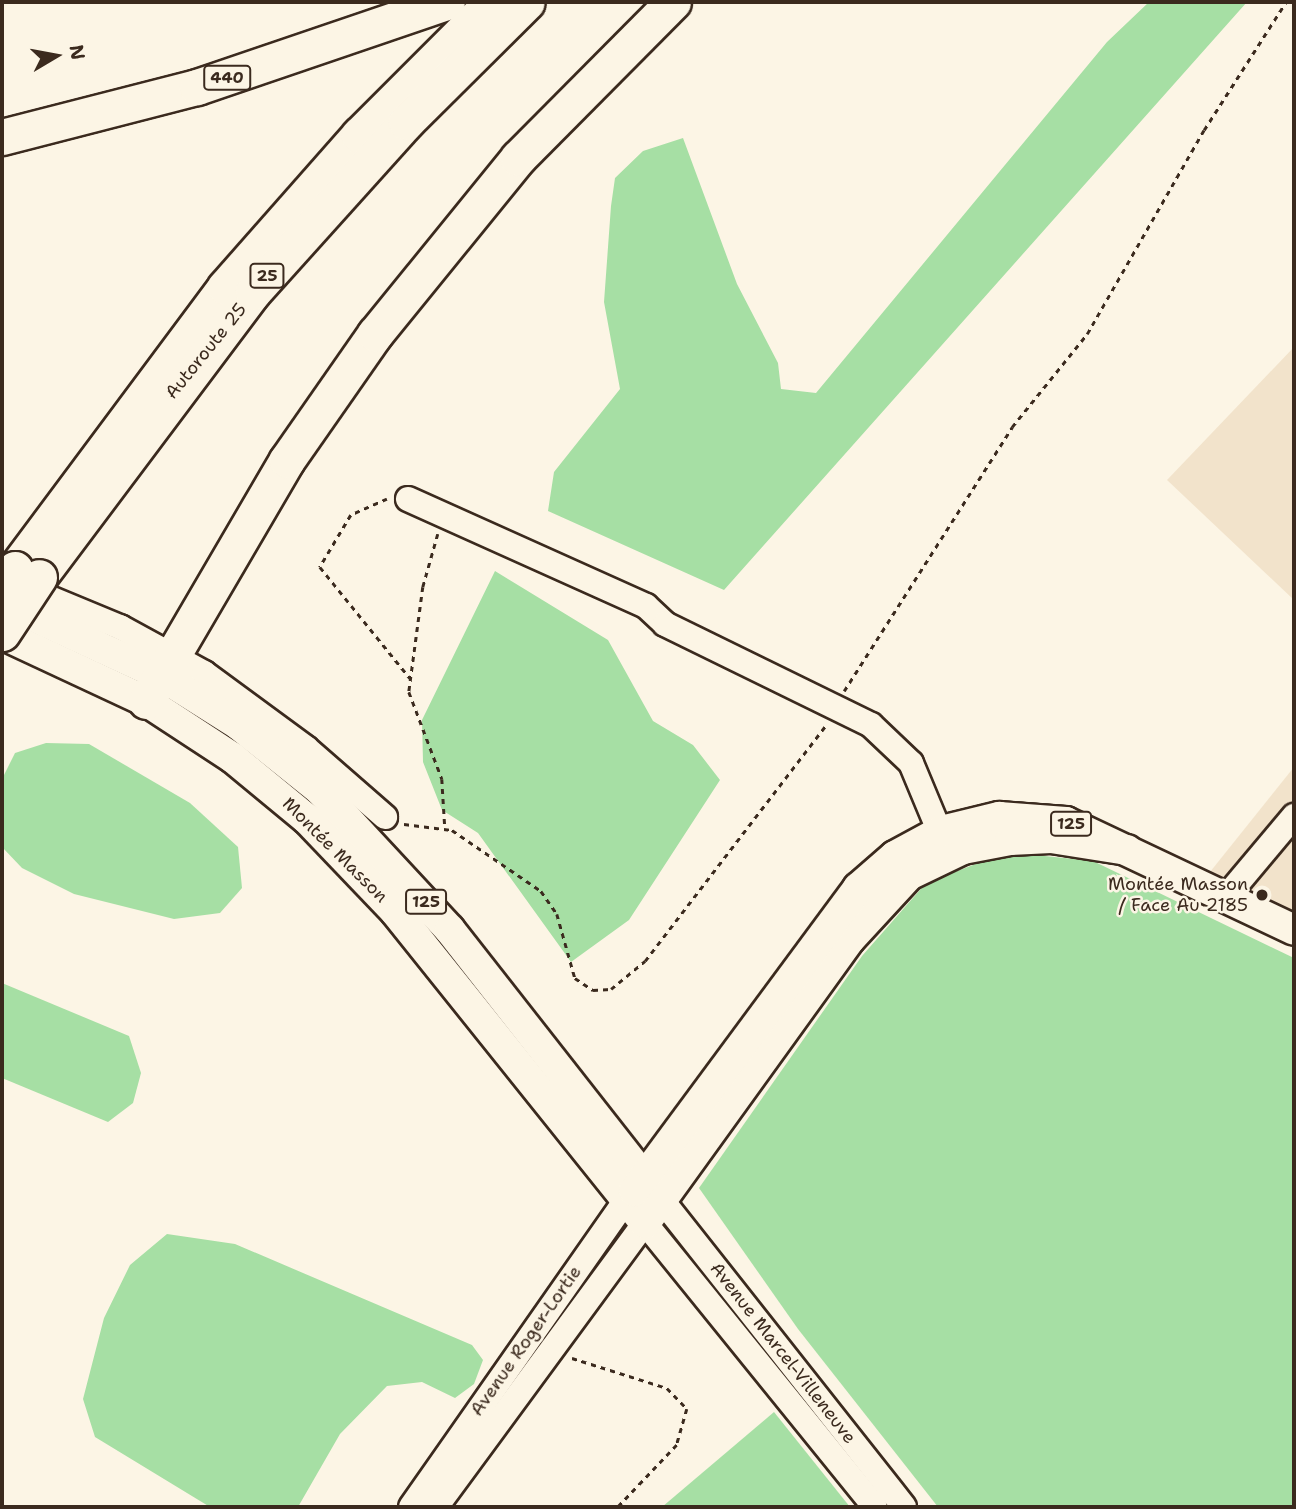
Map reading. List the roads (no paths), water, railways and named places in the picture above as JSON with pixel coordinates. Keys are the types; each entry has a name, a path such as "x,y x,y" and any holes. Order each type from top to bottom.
{"highway":[{"name":"440","path":"2,137 210,83 447,2"},
{"name":"Autoroute 25","path":"2,633 14,578 225,287 359,135 492,2"},
{"name":"Autoroute 25","path":"14,578 253,292 406,121 527,2"},
{"path":"159,676 287,460 421,272 548,126 673,2"}],"main road":[{"name":"Montée Masson","path":"2,602 159,676 265,782 363,874 645,1199"},
{"name":"Montée Masson","path":"2,633 159,676"},
{"name":"125","path":"645,1199 858,888 895,856 945,843 984,819 1051,819 1126,850 1294,930"}],"street":[{"path":"408,499 646,606 665,624 837,707 902,751 945,843"},
{"path":"14,578 159,676 244,699 385,817"},
{"path":"1226,897 1294,816"},
{"name":"Avenue Roger-Lortie","path":"436,1507 554,1348 645,1199"},
{"name":"Avenue Roger-Lortie","path":"411,1507 645,1199"},
{"name":"Avenue Marcel-Villeneuve","path":"645,1199 875,1507"},
{"name":"Avenue Marcel-Villeneuve","path":"645,1199 904,1507"}],"place":[{"name":"Montée Masson / Face Au 2185","path":"1262,895"}]}
